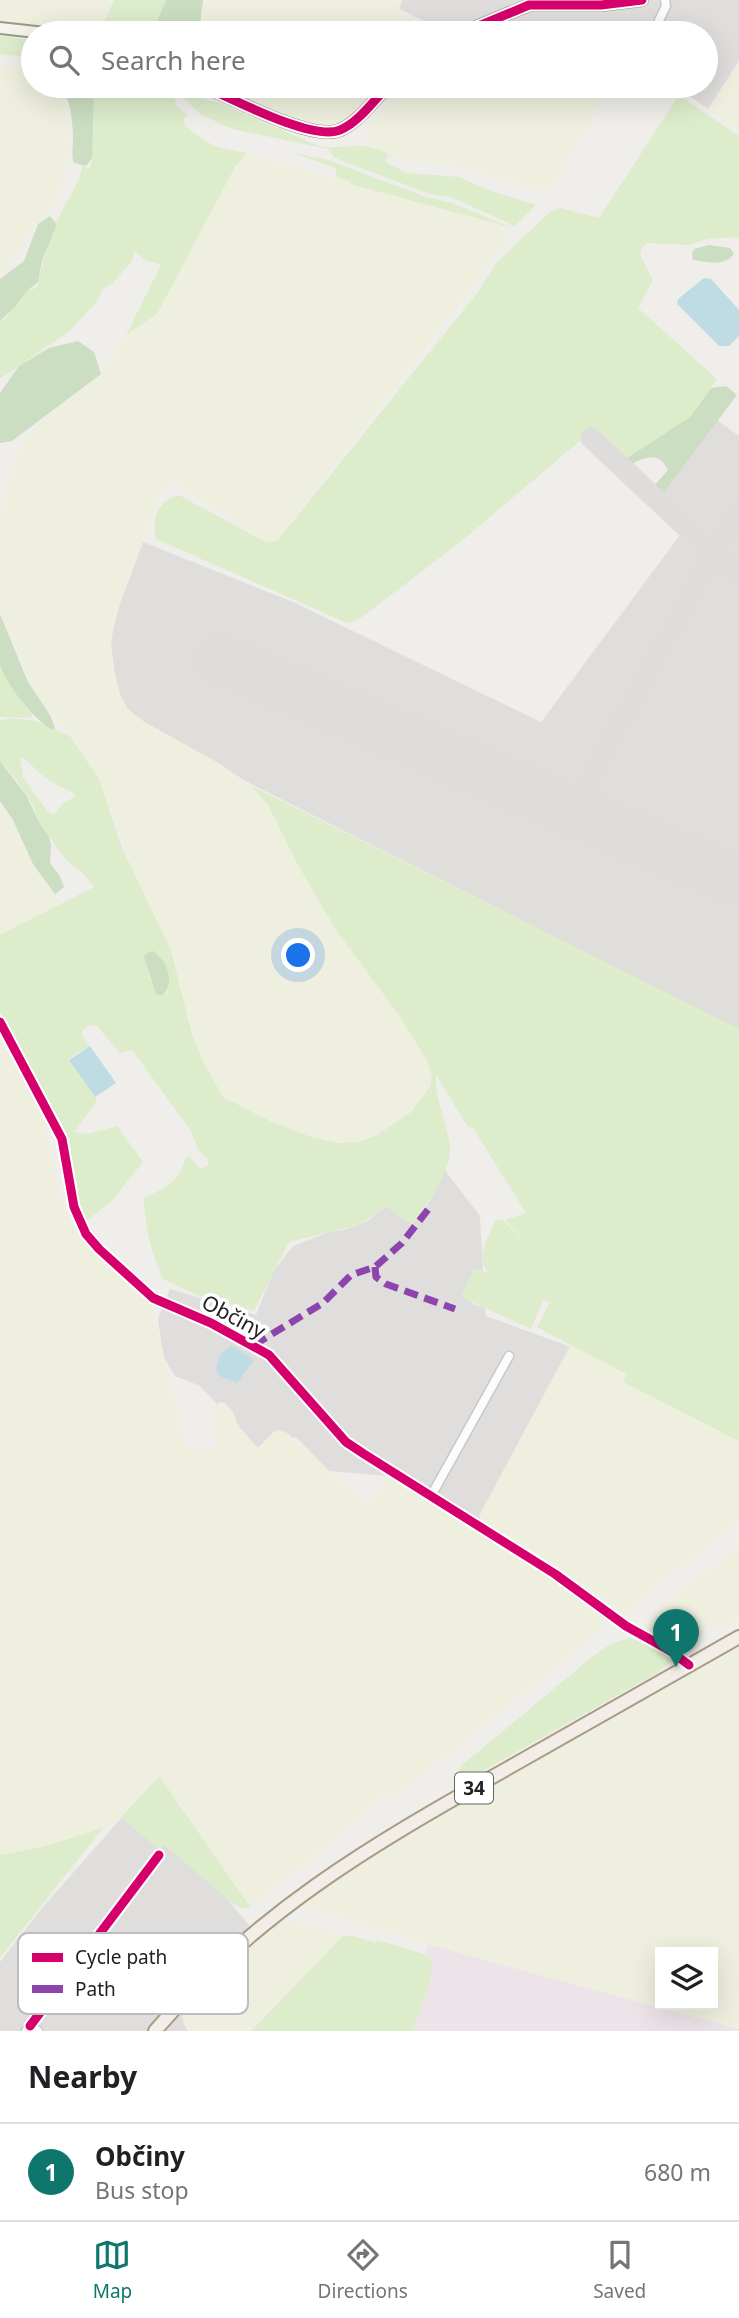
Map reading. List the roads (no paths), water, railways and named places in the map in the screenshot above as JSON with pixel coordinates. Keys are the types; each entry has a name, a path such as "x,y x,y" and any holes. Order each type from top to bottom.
{"main road":[{"name":"34","path":"248,1937 327,1876 412,1823 739,1637"},
{"name":"34","path":"155,2031 171,2014"}],"street":[{"path":"491,21 529,5 642,0"},
{"path":"659,21 666,6 665,0"},
{"path":"0,28 21,30"},
{"path":"232,98 311,131 332,132 352,122 376,98"},
{"name":"Občiny","path":"0,1021 62,1139 74,1207 86,1234 99,1249 153,1298 211,1322 269,1355 346,1442 555,1574 626,1626 690,1665"},
{"path":"431,1496 509,1356"},
{"path":"102,1933 159,1855"},
{"path":"32,2029 43,2014"}],"water":[{"path":"704,278 711,279 739,310 739,336 729,346 719,346 677,304 678,299"},
{"path":"90,1046 116,1083 95,1097 69,1060"},
{"path":"231,1345 254,1360 237,1383 220,1376 216,1369 219,1356"}],"place":[{"name":"Občiny","path":"676,1667"}]}
